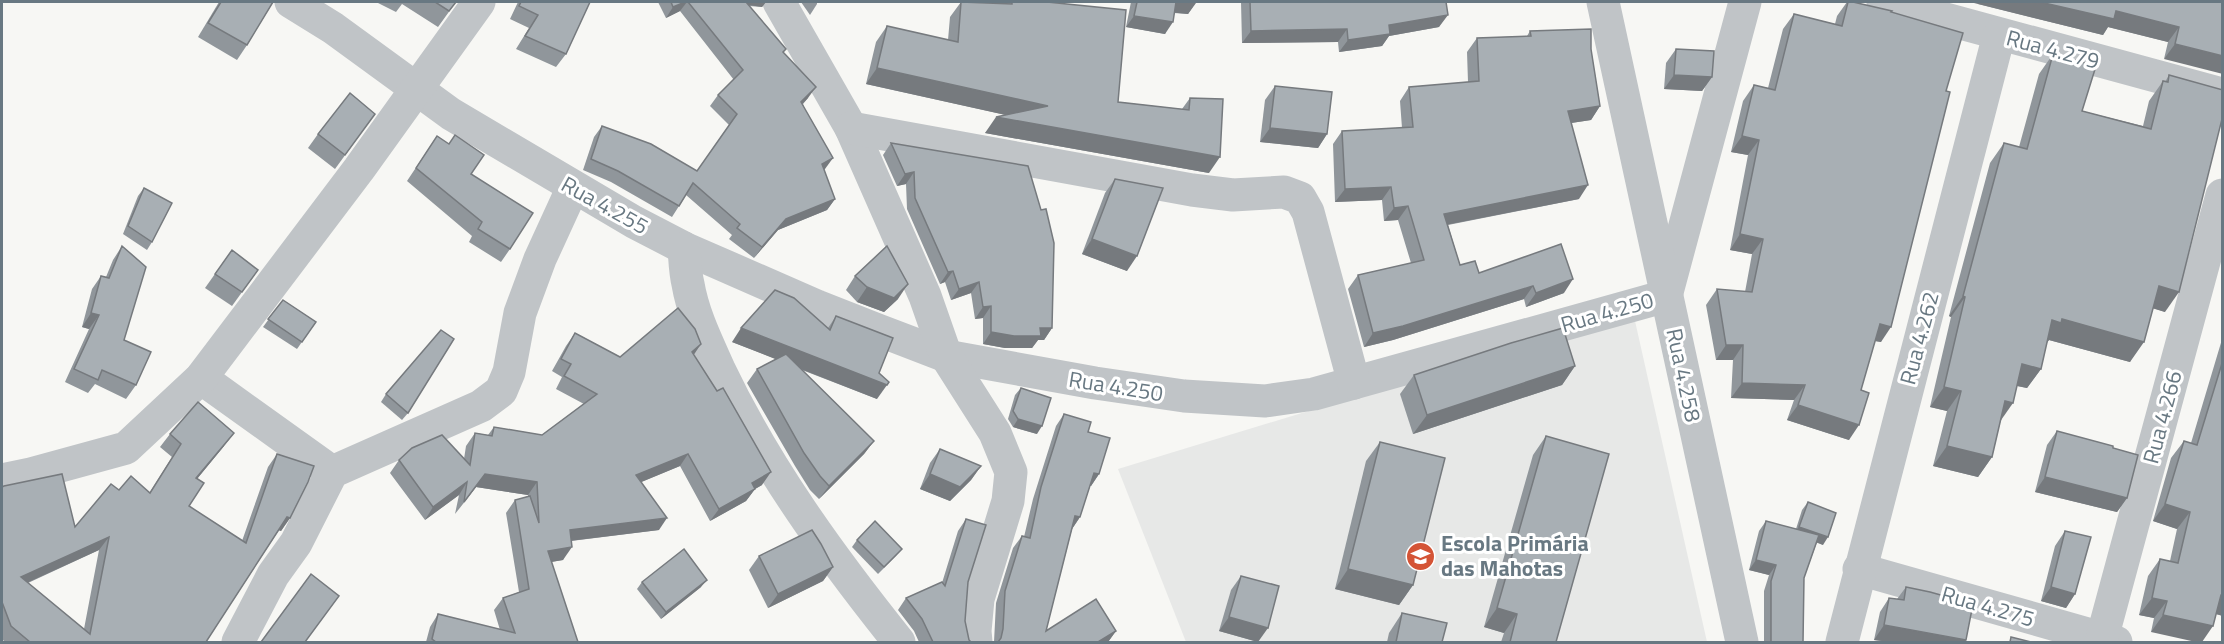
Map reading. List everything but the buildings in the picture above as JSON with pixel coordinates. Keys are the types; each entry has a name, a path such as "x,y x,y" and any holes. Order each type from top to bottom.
{"street":[{"name":"Rua 4.255","path":"291,2 333,28 451,114 573,187 684,248 817,306 946,356"},
{"path":"2,480 126,448 201,378 359,169 479,2"},
{"path":"779,2 851,128 925,296 946,356 995,434 1011,472 1008,501 978,599 976,642"},
{"name":"Rua 4.258","path":"1603,2 1742,642"},
{"path":"1666,296 1745,2"},
{"name":"Rua 4.279","path":"1883,2 2223,94"},
{"name":"Rua 4.262","path":"1842,642 1859,568 1999,35"},
{"path":"851,128 1192,190 1233,195 1284,192 1299,198 1308,212 1354,383"},
{"path":"238,642 273,575 296,543 332,472 481,406 501,391 509,372 520,314 540,259 573,187"},
{"name":"Rua 4.266","path":"2106,641 2223,195"},
{"path":"684,248 688,284 701,330 736,406 780,481 865,600 899,642"},
{"name":"Rua 4.250","path":"946,356 1095,383 1184,396 1264,401 1314,394 1666,296"},
{"path":"201,378 332,472"},
{"name":"Rua 4.275","path":"1859,568 2106,641"}],"shaded area":[{"name":"Escola Primária das Mahotas","path":"1633,312 1707,642 1186,642 1118,469"}],"place":[{"name":"Escola Primária das Mahotas","path":"1420,556"}]}
